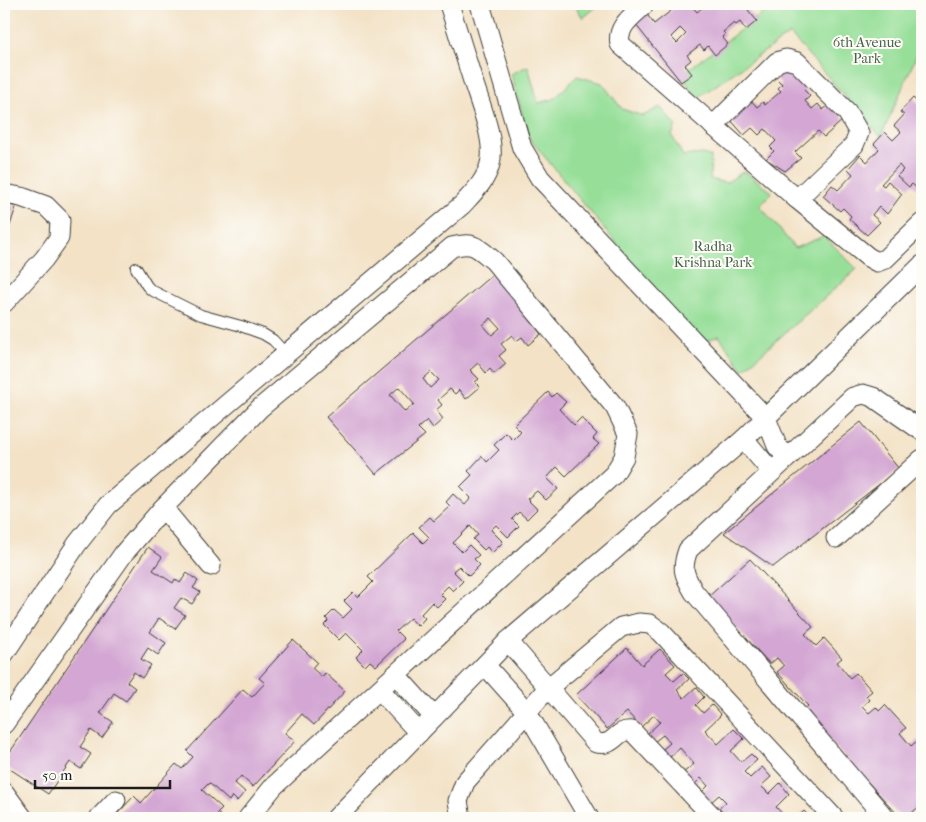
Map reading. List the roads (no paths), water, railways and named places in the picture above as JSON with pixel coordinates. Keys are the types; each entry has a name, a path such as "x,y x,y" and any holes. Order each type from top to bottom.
{"street":[{"path":"4,654 77,544 108,505 462,205 487,174 491,162 491,145 449,4"},
{"path":"480,4 522,148 540,178 766,418 777,446 787,457"},
{"path":"646,4 621,28 618,36 620,44 797,199 868,258 877,262 885,259 922,223"},
{"path":"713,126 776,62 786,59 797,62 847,112 859,132 854,145 797,199"},
{"path":"4,194 46,206 60,220 59,238 44,259 4,304"},
{"path":"4,724 124,553 163,508 260,408 452,248 466,243 479,248 494,261 615,407 628,434 624,457 614,474 274,786 248,818"},
{"path":"336,818 508,641 744,439 922,266"},
{"path":"885,818 694,592 685,576 683,564 688,550 853,397 863,394 873,397 922,431"},
{"path":"744,439 771,471"},
{"path":"836,538 922,459"},
{"path":"163,508 212,566"},
{"path":"461,818 458,801 464,782 548,688 621,626 639,622 650,624 662,632 834,818"},
{"path":"508,641 596,743 605,744 613,741 620,733 626,730 632,731 714,818"},
{"path":"484,665 527,712 589,818"},
{"path":"396,675 434,717"},
{"path":"380,690 419,733"},
{"path":"4,792 23,818"},
{"path":"99,818 116,800"}],"lane":[{"path":"136,268 151,290 201,315 263,334 273,340 286,354"}],"park label":[{"name":"6th Avenue Park","path":"867,50"},
{"name":"Radha Krishna Park","path":"713,254"}]}
